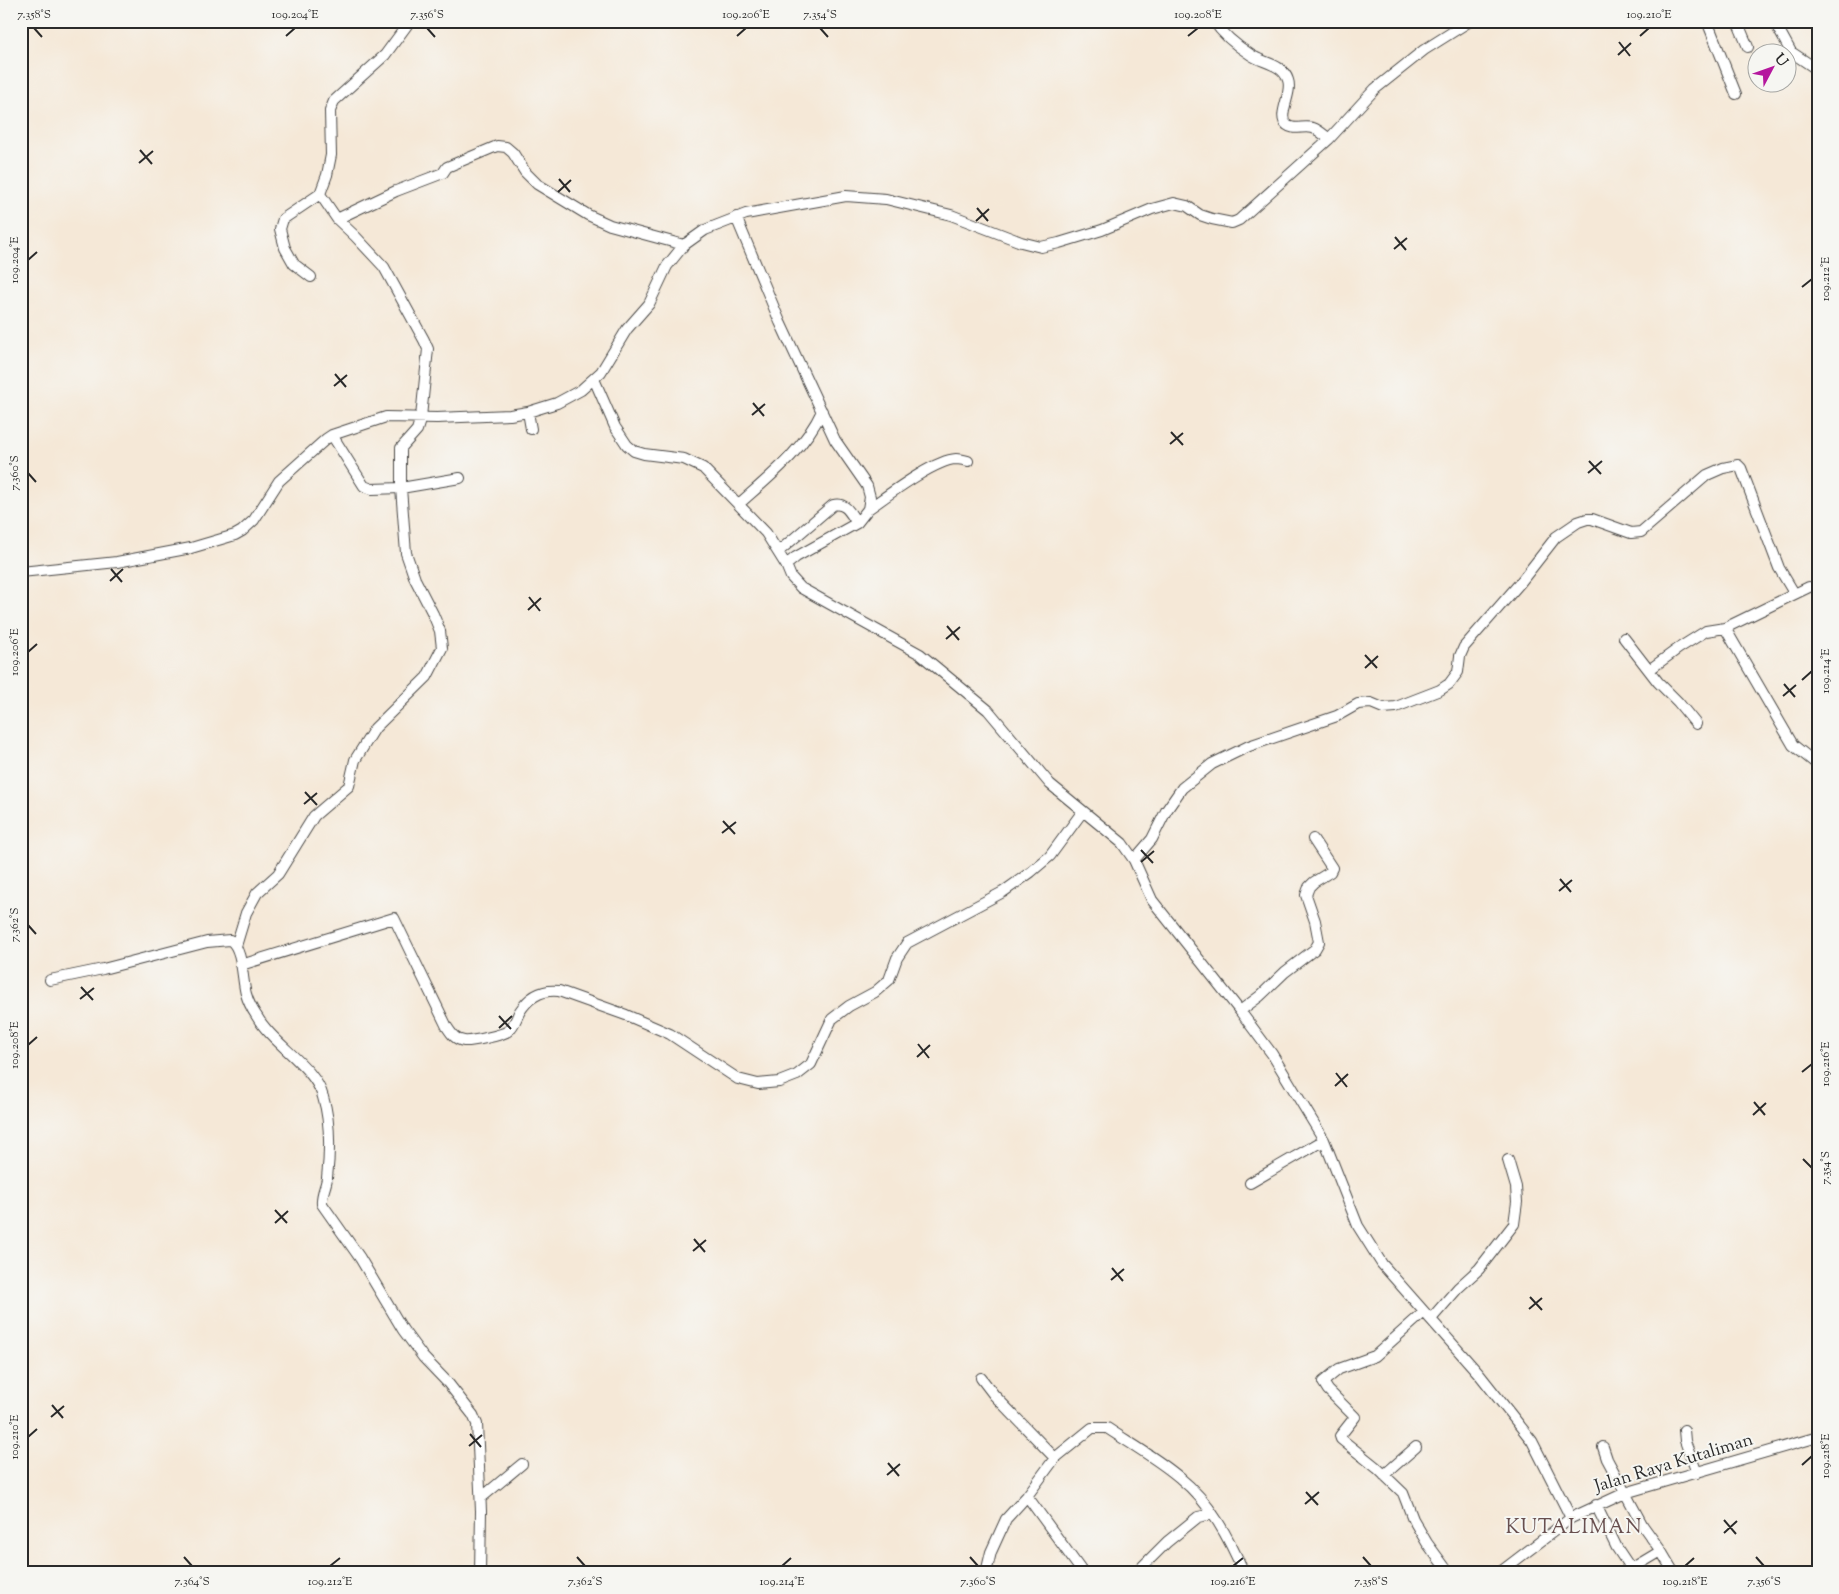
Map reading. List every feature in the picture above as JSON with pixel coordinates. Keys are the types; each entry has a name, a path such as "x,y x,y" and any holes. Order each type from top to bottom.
{"street":[{"path":"311,277 294,264 286,248 280,229 283,219 320,194 327,175 331,154 330,111 334,101 385,55 410,21"},
{"path":"1214,21 1230,39 1253,56 1274,64 1286,77 1290,87 1283,114 1284,122 1296,128 1312,128 1329,139"},
{"path":"21,572 117,562 191,548 226,539 242,531 254,520 280,481 307,455 332,435 386,417 454,417 528,412 557,403 582,390 594,379 609,360 627,329 649,304 668,266 684,245 705,230 753,212 846,196 886,199 951,215 1021,242 1041,246 1059,243 1102,230 1152,209 1174,203 1187,206 1206,217 1232,223 1239,220 1329,139 1375,90 1424,50 1470,21"},
{"path":"1638,21 1694,21"},
{"path":"1707,21 1736,94"},
{"path":"1737,21 1746,42"},
{"path":"1774,21 1791,52 1818,70"},
{"path":"337,219 396,191 443,173 447,167 497,146 506,147 513,153 525,172 537,184 588,214 610,225 684,245"},
{"path":"320,194 337,219 384,267 428,349 418,430 401,448 400,488 406,553 415,579 440,631 442,648 427,676 375,728 355,760 349,786 314,816 278,874 257,893 246,913 236,946 247,995 256,1016 317,1083 323,1096 327,1117 330,1156 327,1181 321,1197 322,1204 360,1258 403,1330 423,1357 448,1383 473,1416 476,1424 481,1498 480,1573"},
{"path":"736,217 780,322 835,440 868,486 870,497 868,509"},
{"path":"594,379 615,427 621,437 634,451 684,459 703,468 766,533 795,583 807,592 920,654 957,683 988,710 1050,784 1122,843 1134,860 1152,900 1272,1054 1324,1140 1358,1226 1382,1264 1478,1374 1532,1441 1571,1518"},
{"path":"739,504 785,462 814,428 822,411"},
{"path":"528,412 531,429"},
{"path":"332,435 364,486 372,489 400,488 460,478"},
{"path":"786,565 796,557 857,523 868,509 905,483 940,463 956,459 968,461"},
{"path":"1134,860 1152,839 1166,811 1182,788 1212,764 1249,746 1337,716 1358,704 1371,703 1383,708 1396,706 1440,690 1450,684 1458,672 1460,656 1464,647 1520,583 1556,537 1586,518 1631,533 1642,532 1707,475 1723,468 1738,465 1741,468 1779,568 1794,593"},
{"path":"778,552 833,505 845,506 857,523"},
{"path":"1649,670 1706,631 1725,628 1809,587"},
{"path":"1725,628 1793,745 1818,765"},
{"path":"1624,638 1658,682 1696,724"},
{"path":"241,966 394,918 447,1027 453,1036 464,1041 502,1034 510,1030 520,1011 540,992 559,991 626,1015 670,1034 738,1079 758,1084 779,1082 797,1075 811,1064 832,1019 889,980 897,958 907,943 1003,892 1031,872 1050,856 1083,811"},
{"path":"1240,1011 1315,949 1319,942 1315,921 1306,895 1308,887 1330,872 1332,868 1314,840"},
{"path":"50,980 104,969 207,942 230,940 236,946"},
{"path":"1250,1183 1324,1140"},
{"path":"1449,1573 1413,1519 1403,1493 1341,1439 1340,1436 1355,1417 1328,1390 1323,1382 1339,1369 1375,1356 1427,1316 1479,1269 1514,1224 1517,1202 1516,1187 1508,1160"},
{"path":"982,1378 994,1395 1055,1458"},
{"path":"986,1573 991,1552 1006,1519 1027,1496 1055,1458 1092,1428 1107,1428 1181,1478 1203,1500 1232,1545 1244,1573"},
{"path":"1684,1430 1685,1441 1697,1473"},
{"name":"Jalan Raya Kutaliman","path":"1499,1573 1513,1569 1571,1518 1596,1505 1625,1493 1818,1437"},
{"path":"1384,1475 1416,1447"},
{"path":"1603,1448 1607,1460 1643,1526 1674,1573"},
{"path":"481,1498 522,1464"},
{"path":"1027,1496 1084,1573"},
{"path":"1596,1505 1630,1571 1661,1551"},
{"path":"1136,1573 1167,1542 1198,1518 1212,1514"}],"district":[{"name":"KUTALIMAN","path":"1574,1528"}]}
